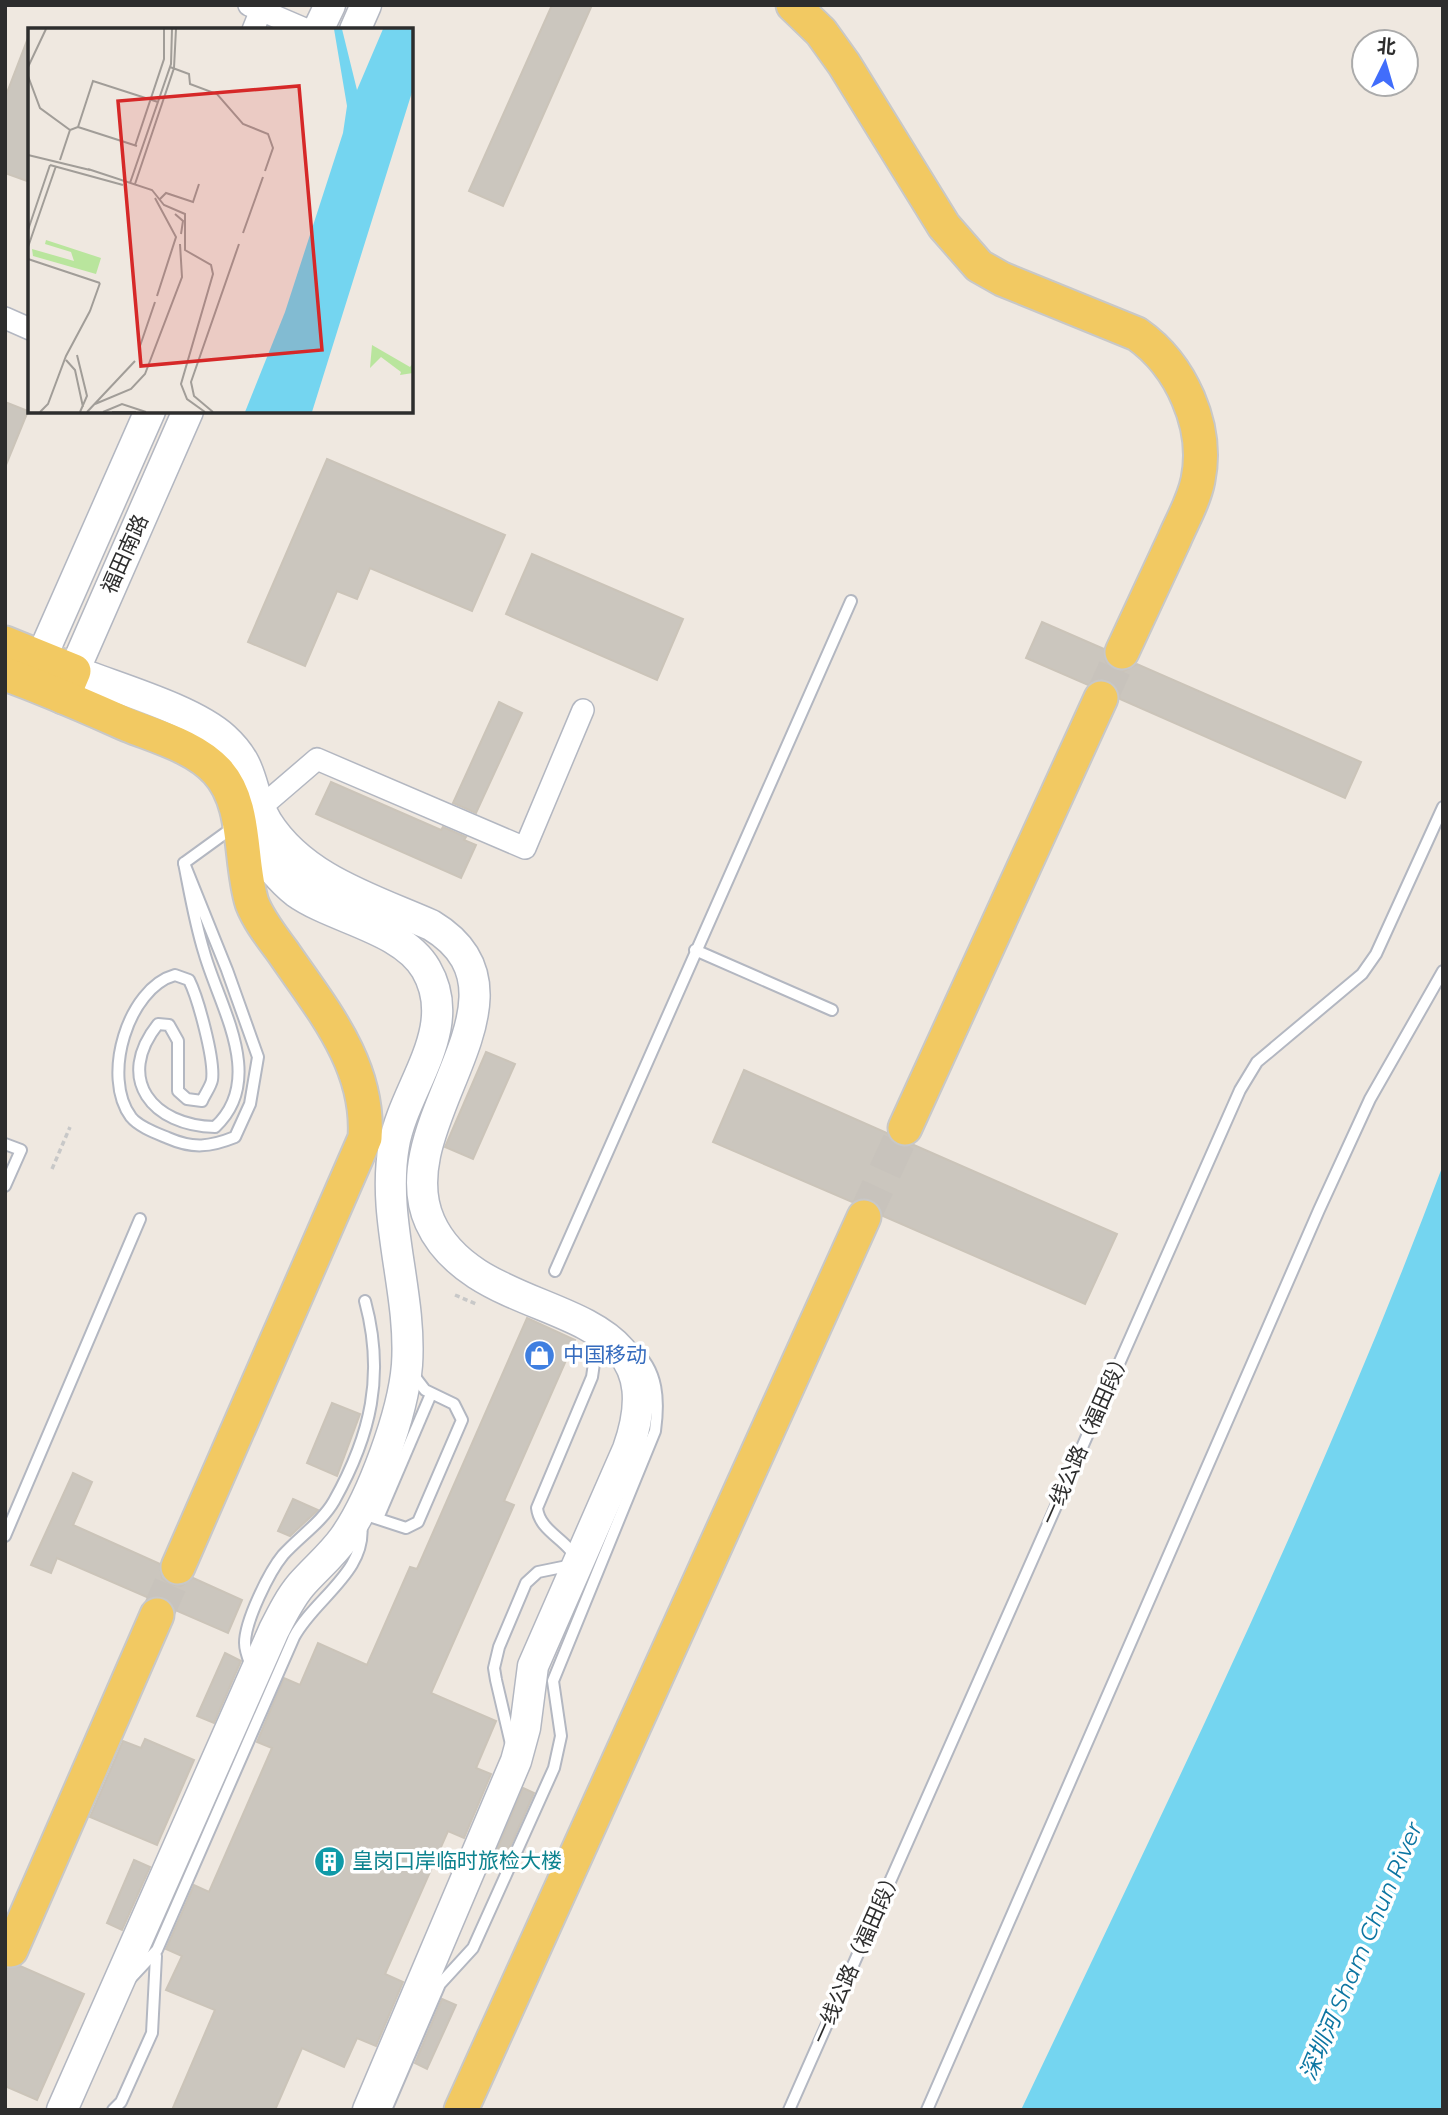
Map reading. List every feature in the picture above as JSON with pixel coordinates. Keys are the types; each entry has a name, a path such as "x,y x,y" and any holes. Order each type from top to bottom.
{"main road":[{"path":"319,28 330,5"},
{"path":"356,28 366,5"},
{"path":"793,5 821,32 844,64 944,226 970,257 1002,279 1137,334 1154,346 1180,379 1197,433 1198,480 1122,652"},
{"name":"福田南路","path":"25,672 149,413"},
{"name":"福田南路","path":"68,684 187,413"},
{"path":"5,643 25,672 68,684 198,756 217,771 249,816 288,885 312,901 409,949 431,979 437,1006 435,1036 397,1131 392,1164 407,1354 403,1392 368,1516 294,1593 254,1675 62,2110"},
{"path":"905,1128 1101,698"},
{"path":"249,816 306,866 332,881 431,925 448,937 461,952 472,979 475,1010 468,1039 425,1144 420,1181 427,1215 445,1248 471,1271 504,1289 598,1331 617,1343 629,1359 636,1382 637,1408 628,1449 533,1666 525,1728 509,1778 368,2110"},
{"path":"178,1567 365,1138 366,1117 359,1077 332,1023 255,909 244,868 249,816"},
{"path":"461,2110 864,1217"},
{"path":"11,1950 157,1615"}],"street":[{"path":"257,13 301,28"},
{"path":"5,318 28,328"},
{"path":"249,816 317,759 525,848 583,710"}],"lane":[{"path":"555,1271 852,601"},
{"name":"一线公路（福田段）","path":"789,2110 1240,1090 1257,1062 1362,974 1376,954 1443,807"},
{"path":"184,863 249,816"},
{"path":"184,863 228,970 258,1057 250,1104 235,1138 214,1146 190,1147 152,1131 132,1118 124,1103 120,1085 120,1049 133,1012 150,988 163,978 175,975 189,980 193,989 205,1031 212,1079 202,1101 187,1099 178,1091 178,1041 169,1024 158,1024 148,1036 137,1073 144,1095 170,1117 192,1127 215,1127 230,1113 238,1070 234,1034 204,953 184,863"},
{"path":"695,950 832,1010"},
{"path":"928,2110 1319,1210 1370,1099 1443,971"},
{"path":"5,1144 21,1150 5,1186"},
{"path":"5,1536 140,1219"},
{"path":"254,1675 245,1639 272,1570 335,1501 365,1431 376,1388 377,1363 374,1334 365,1301"},
{"path":"386,2110 440,1984 473,1948 554,1768 561,1736 553,1681 655,1431 657,1397 651,1371 631,1347 598,1331 592,1377 537,1508 542,1523 569,1547 577,1564 538,1572 526,1583 496,1658 496,1680 510,1740 509,1778"},
{"path":"368,1516 406,1528 418,1522 462,1420 454,1404 431,1394 412,1373 407,1354"},
{"path":"113,2110 121,2102 152,2033 153,1968 157,1950 294,1637 308,1614 346,1574 358,1554 362,1527 431,1394"},
{"path":"113,1996 157,1950"}],"path":[{"path":"52,1169 70,1127"}],"water":[{"name":"深圳河 Sham Chun River","path":"1443,1165 1443,2110 1021,2110 1188,1759 1295,1524 1347,1405"}],"building":[{"path":"552,5 592,5 503,206 469,191"},
{"path":"28,38 28,181 5,173 5,98"},
{"path":"5,402 28,411 6,465 5,465"},
{"path":"327,459 505,535 472,611 370,568 357,599 337,591 305,666 248,642"},
{"path":"532,554 683,619 657,680 506,614"},
{"path":"1042,622 1104,649 1106,662 1115,670 1124,671 1137,664 1361,762 1345,798 1120,699 1117,687 1108,680 1098,679 1088,685 1026,658"},
{"path":"499,702 522,713 476,813 453,803"},
{"path":"331,782 441,830 443,827 466,837 464,840 476,845 461,878 316,814"},
{"path":"486,1052 515,1064 473,1159 445,1147"},
{"path":"744,1070 887,1133 898,1146 914,1145 1117,1234 1085,1304 883,1216 880,1206 871,1199 861,1198 852,1202 713,1142"},
{"name":"皇岗口岸临时旅检大楼","path":"527,1318 575,1340 504,1501 514,1505 431,1693 496,1721 476,1768 491,1774 464,1838 448,1831 385,1974 403,1982 376,2046 357,2038 344,2067 302,2048 275,2110 172,2110 215,2010 166,1990 182,1956 166,1949 194,1885 209,1892 272,1748 257,1742 284,1678 300,1685 318,1643 367,1665 410,1567 417,1569"},
{"path":"332,1403 360,1414 337,1476 307,1463"},
{"path":"73,1473 92,1482 73,1525 160,1564 162,1578 170,1584 181,1586 193,1578 242,1600 228,1633 175,1610 164,1597 149,1598 57,1558 51,1573 31,1565"},
{"path":"293,1499 318,1510 290,1536 278,1531"},
{"path":"225,1653 241,1661 214,1723 197,1716"},
{"path":"145,1739 194,1760 157,1845 90,1817 123,1741 141,1748"},
{"path":"523,1788 534,1793 506,1856 496,1852"},
{"path":"134,1860 150,1867 122,1930 107,1923"},
{"path":"20,1966 84,1994 37,2100 5,2086 5,1968"},
{"path":"442,1999 456,2005 427,2069 415,2063"}],"tunnel":[{"path":"1101,698 1122,652"},
{"path":"864,1217 905,1128"},
{"path":"157,1615 178,1567"}],"place":[{"name":"中国移动","path":"540,1355"},
{"name":"皇岗口岸临时旅检大楼","path":"329,1861"}]}
